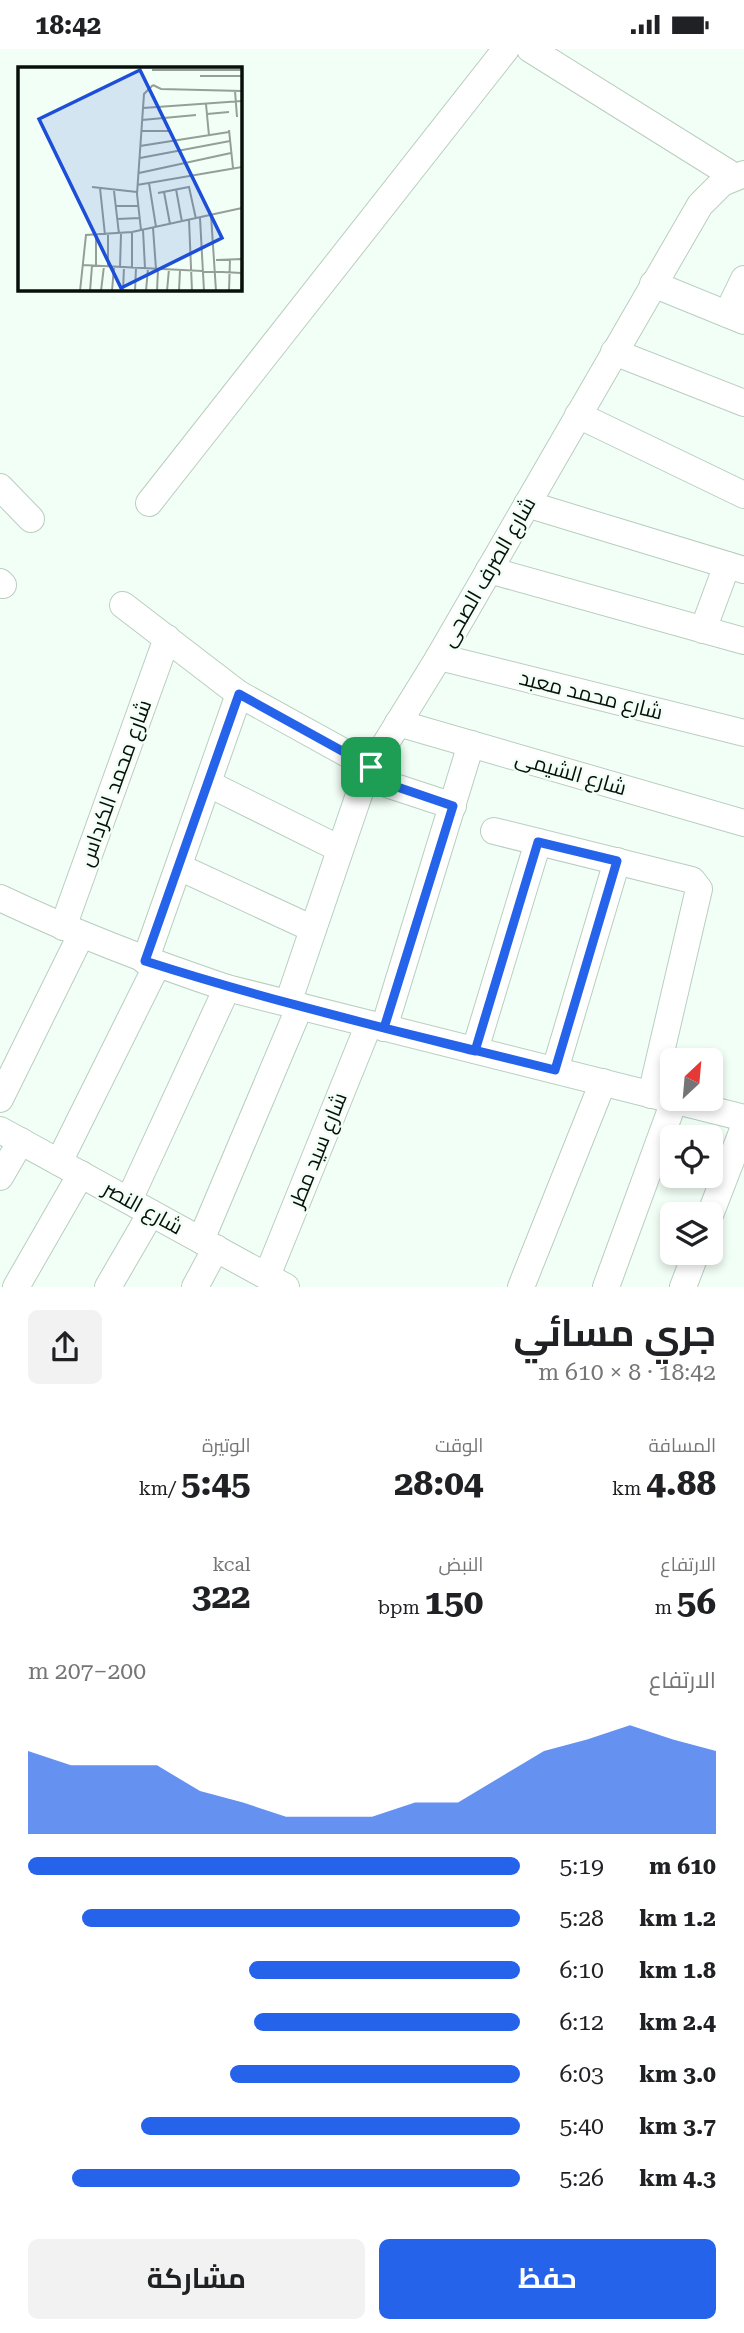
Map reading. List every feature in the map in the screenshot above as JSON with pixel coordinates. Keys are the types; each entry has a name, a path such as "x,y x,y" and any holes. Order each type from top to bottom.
{"street":[{"path":"149,503 506,49"},
{"path":"530,49 739,176"},
{"name":"شارع الصرف الصحى","path":"195,1286 294,1005 313,929 368,772 439,657 700,205 722,183 739,176"},
{"path":"653,284 736,318 744,279"},
{"path":"614,352 744,403"},
{"path":"578,415 744,495"},
{"path":"0,487 31,519"},
{"path":"527,504 735,567 703,630"},
{"path":"489,570 744,642"},
{"path":"122,605 239,694 368,772 453,806"},
{"name":"شارع محمد الكرداس","path":"0,1099 72,931 167,638"},
{"name":"شارع محمد معبد","path":"439,657 744,733"},
{"path":"16,1286 70,1168 151,963 179,867 239,694"},
{"name":"شارع الشيمى","path":"398,723 744,823"},
{"name":"شارع سيد مطر","path":"276,1283 377,1026 453,806 471,744"},
{"path":"209,784 341,849"},
{"path":"494,831 692,880 699,890 671,1048"},
{"path":"475,1051 538,842"},
{"path":"555,1070 617,861"},
{"path":"179,867 313,929"},
{"path":"3,907 151,963 227,988 660,1097"},
{"path":"108,1286 227,988"},
{"path":"521,1286 603,1082"},
{"path":"606,1286 660,1105"},
{"path":"715,1111 744,1118"},
{"path":"715,1202 744,1127"},
{"path":"0,1177 10,1135"},
{"name":"شارع النصر","path":"10,1135 276,1283"},
{"path":"683,1286 691,1265"}],"route":[{"path":"371,767 239,694 145,961 227,988 369,1024 475,1051 538,842 617,861 555,1070 475,1051 384,1028 453,806 365,776 371,767"}]}
